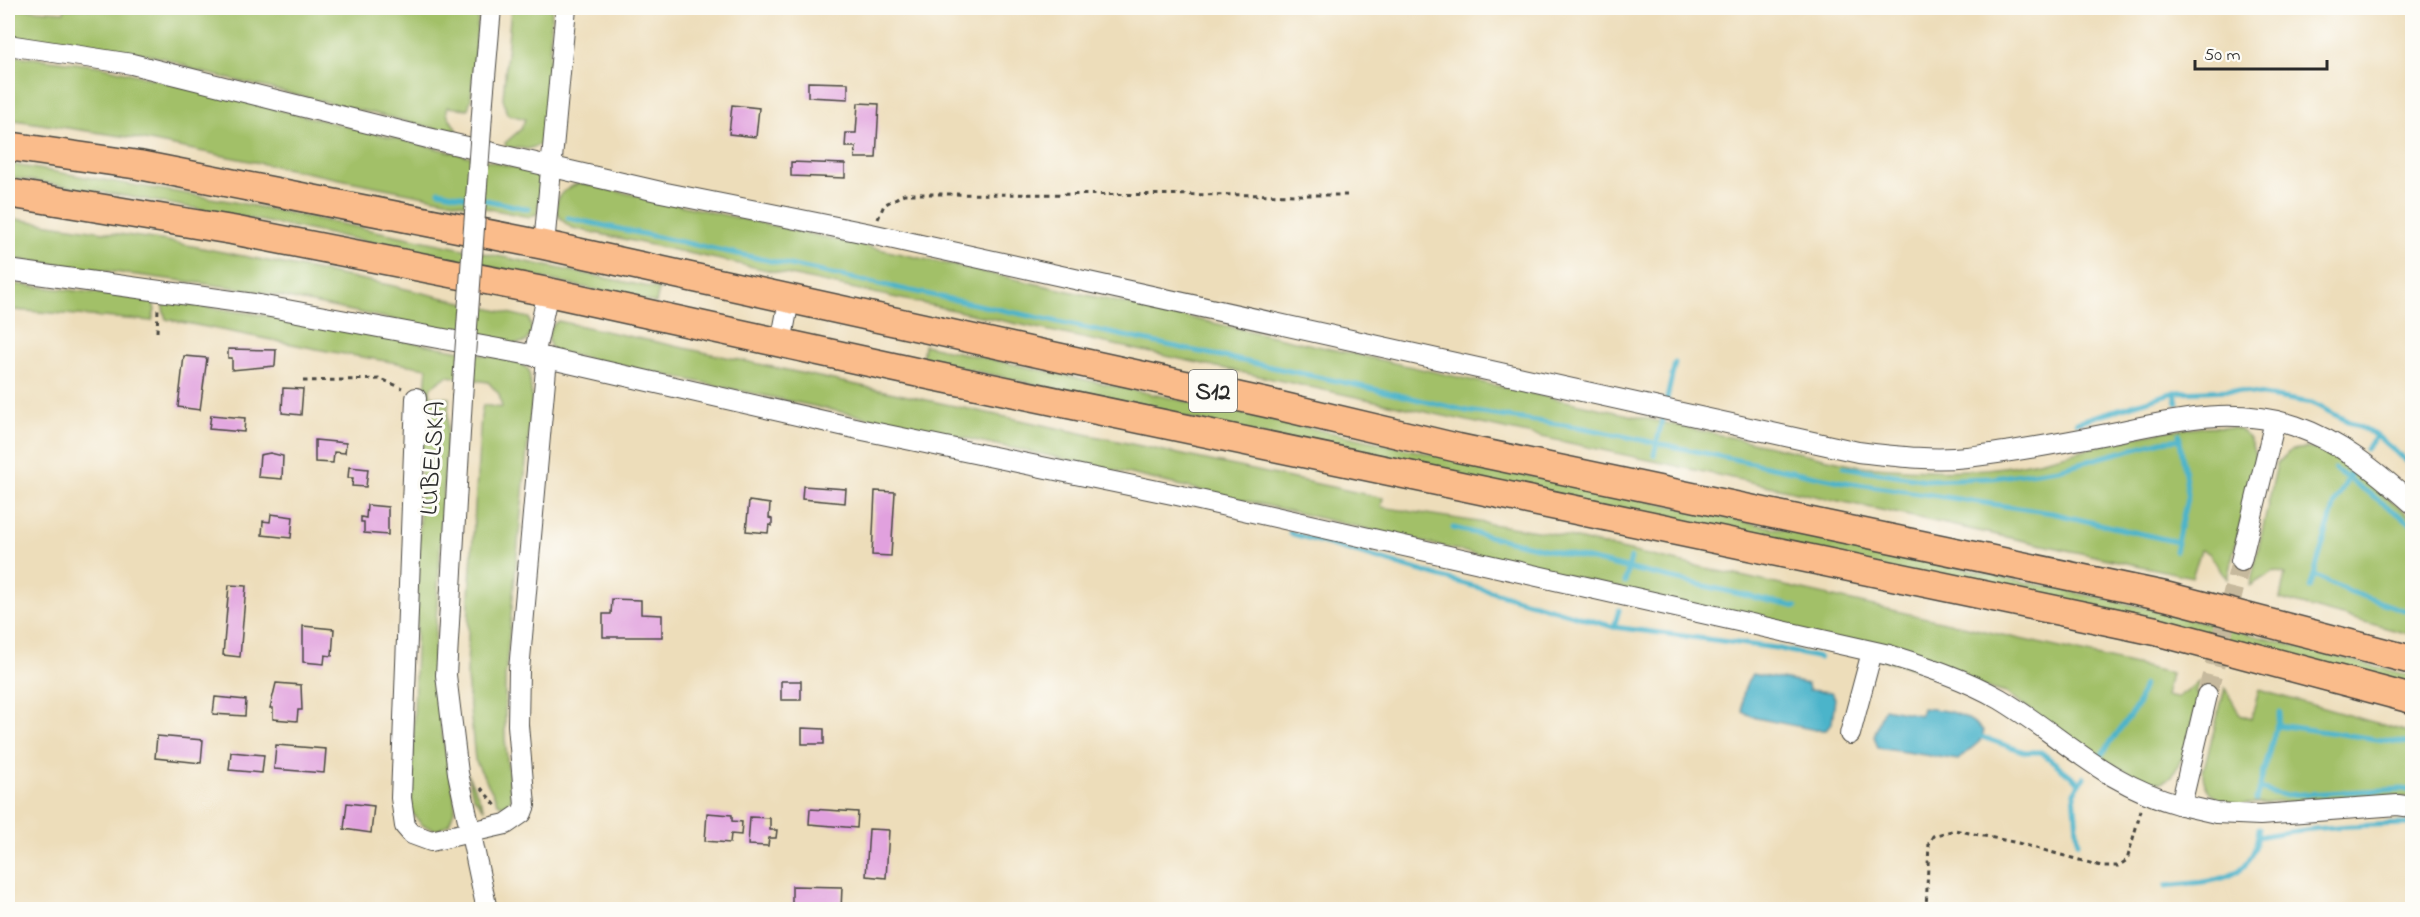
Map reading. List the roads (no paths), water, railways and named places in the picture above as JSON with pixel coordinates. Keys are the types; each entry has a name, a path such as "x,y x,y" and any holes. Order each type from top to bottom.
{"highway":[{"name":"S12","path":"8,146 161,169 544,245 1268,403 1458,448 2165,596 2412,660"},
{"name":"S12","path":"8,193 232,230 548,292 2156,632 2412,699"}],"street":[{"name":"LUBELSKA","path":"487,909 470,833 450,723 446,675 462,398 491,8"},
{"path":"544,245 566,8"},
{"path":"8,45 132,64 553,167 871,234 1869,453 1922,458 1966,457 2108,434 2185,417 2232,415 2274,421 2308,431 2345,448 2412,503"},
{"path":"8,270 254,303 540,357 863,430 1200,500 1872,652 1924,666 1974,685 2002,701 2085,761 2116,780 2145,794 2181,805 2236,815 2398,805 2412,807"},
{"path":"416,398 402,816 405,826 422,839 431,841 506,824 522,813 526,797 518,725 519,670 540,357 548,292"},
{"path":"781,343 789,300"},
{"path":"2241,561 2274,421"},
{"path":"1850,734 1872,652"},
{"path":"2181,805 2207,695"}],"water":[{"path":"1752,674 1808,684 1809,690 1831,692 1835,698 1832,723 1826,730 1816,730 1756,718 1743,712 1744,692"},
{"path":"1884,708 1920,715 1922,708 1948,711 1963,716 1984,731 1980,741 1958,760 1878,748 1874,736"}],"waterway":[{"path":"439,191 471,198"},
{"path":"481,199 529,209"},
{"path":"568,218 1356,385 1467,411 1584,428 1844,482 2052,513 2177,542"},
{"path":"1654,455 1675,363"},
{"path":"2077,422 2175,392 2232,390 2312,403 2377,436 2412,466"},
{"path":"2175,392 2177,403"},
{"path":"2175,551 2188,494 2179,434"},
{"path":"2366,449 2377,436"},
{"path":"1844,467 1926,480 1993,478 2058,469 2162,441 2180,439"},
{"path":"2335,469 2412,524"},
{"path":"2310,588 2335,503 2351,473"},
{"path":"1453,528 1796,607"},
{"path":"1290,533 1614,627 1776,648 1819,658"},
{"path":"1625,582 1631,558"},
{"path":"2314,575 2351,592 2412,613"},
{"path":"1614,627 1619,610"},
{"path":"2102,754 2137,706 2144,685"},
{"path":"2256,800 2280,713"},
{"path":"2277,725 2412,744"},
{"path":"1982,737 2025,752 2041,752 2080,783"},
{"path":"2078,843 2074,792 2084,777"},
{"path":"2259,789 2283,795 2403,789 2412,791"},
{"path":"2258,837 2315,829 2412,824"},
{"path":"2166,886 2215,880 2240,870 2249,860 2255,847 2259,828"}],"tunnel":[{"path":"2207,695 2241,561"}]}
